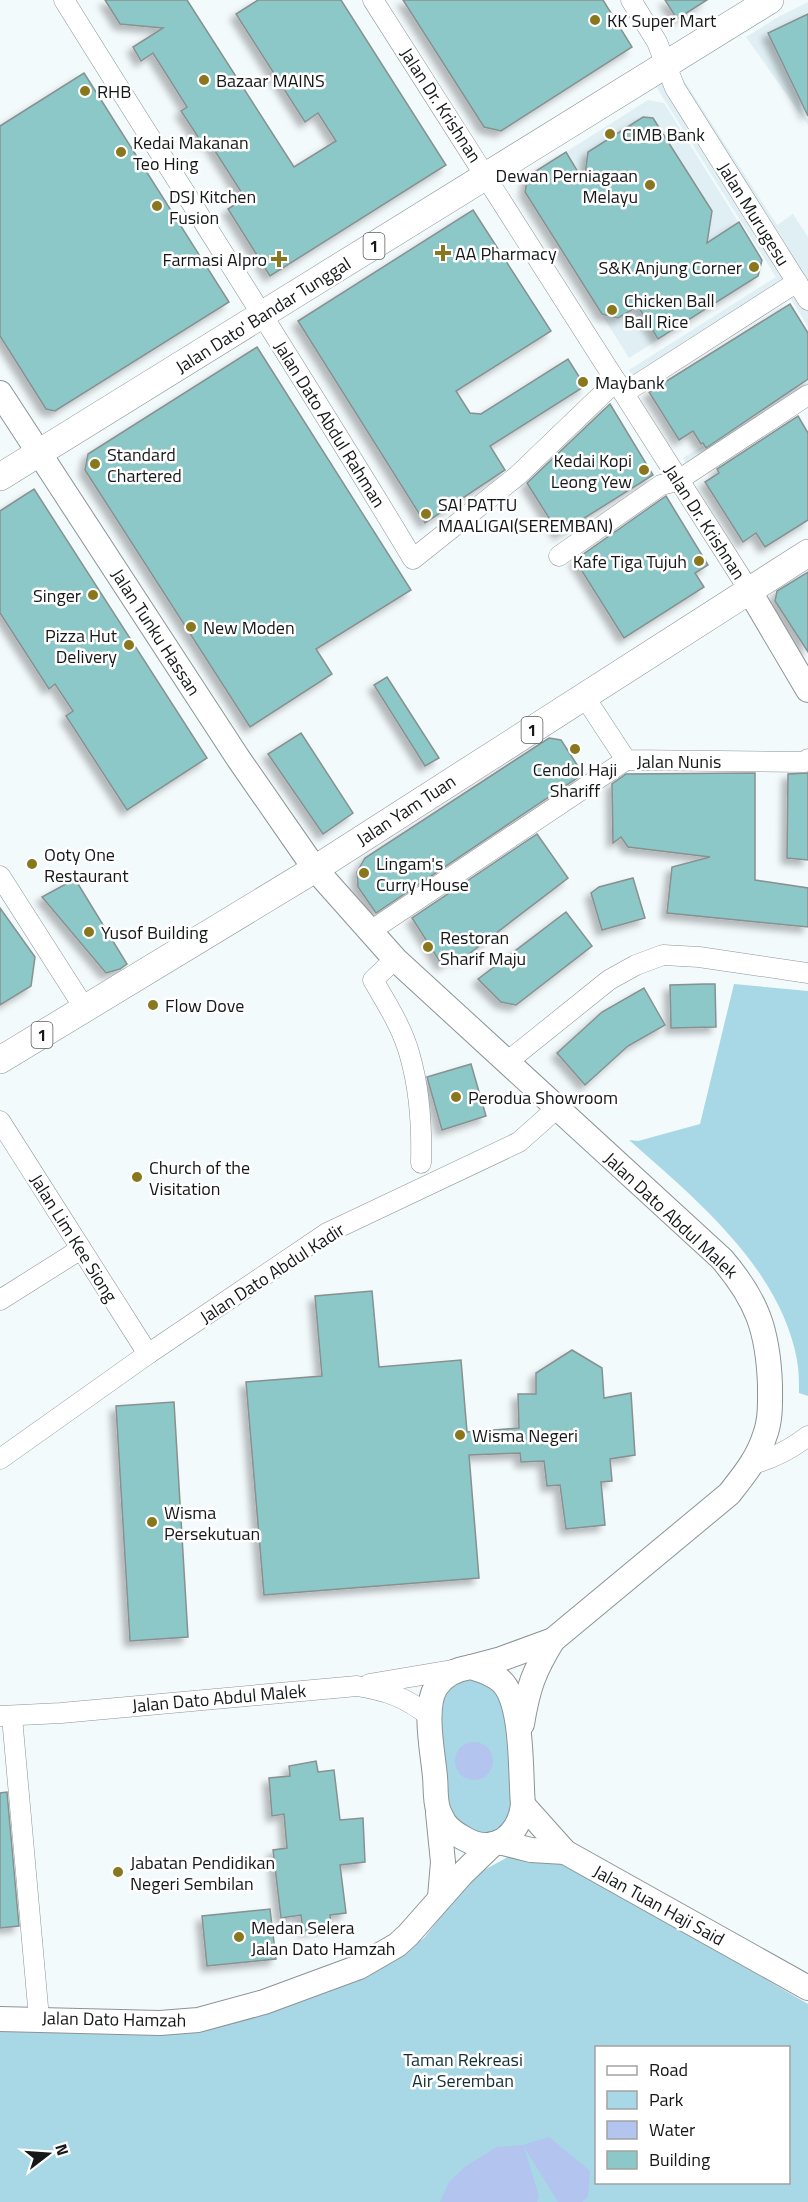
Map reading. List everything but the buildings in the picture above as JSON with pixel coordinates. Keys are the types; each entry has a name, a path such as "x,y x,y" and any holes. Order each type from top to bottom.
{"highway":[{"name":"Jalan Dato' Bandar Tunggal","path":"0,477 770,0"},
{"name":"Jalan Yam Tuan","path":"0,1060 315,869 808,553"}],"main road":[{"name":"Jalan Tunku Hassan","path":"0,393 238,758 315,869"},
{"path":"749,590 808,690"},
{"name":"Jalan Dato Abdul Malek","path":"315,869 394,959 722,1259 741,1281 756,1310 766,1337 770,1405 766,1434 753,1464 729,1494 553,1640 501,1659 465,1667"},
{"path":"519,1742 527,1694 536,1669 553,1640"},
{"path":"440,1897 443,1862 430,1717 431,1700 436,1686 465,1667 486,1671 501,1681 512,1696 517,1714 523,1805"},
{"name":"Jalan Dato Hamzah","path":"0,2019 39,2018 160,2023 198,2020 264,2002 360,1966 384,1953 408,1935 440,1897 496,1843 515,1829 521,1817 523,1805"},
{"name":"Jalan Tuan Haji Said","path":"523,1805 565,1852 808,1988"},
{"path":"438,1809 445,1824 453,1833 469,1842 496,1843 531,1850 565,1852"}],"street":[{"name":"Jalan Dato Abdul Rahman","path":"64,0 330,421 413,560 517,476 620,387"},
{"name":"Jalan Dr. Krishnan","path":"373,0 620,387 677,481 749,590"},
{"name":"Jalan Murugesu","path":"631,0 657,42 675,88 808,300"},
{"path":"620,387 797,282"},
{"path":"559,556 661,485 677,481 808,395"},
{"name":"Jalan Nunis","path":"584,696 626,760 805,762 808,759"},
{"path":"369,932 626,760"},
{"path":"0,876 85,1009"},
{"path":"507,1062 609,980 636,965 663,955 699,957 808,973"},
{"path":"394,959 373,980 396,1020 410,1054 422,1130 421,1163"},
{"name":"Jalan Dato Abdul Kadir","path":"0,1459 148,1354 327,1233 519,1142 556,1109"},
{"name":"Jalan Lim Kee Siong","path":"0,1121 148,1354"},
{"path":"0,1300 81,1249"},
{"path":"753,1464 781,1455 808,1436"},
{"path":"357,1686 465,1667"},
{"name":"Jalan Dato Abdul Malek","path":"6,1716 357,1686 388,1692 414,1704 430,1717"},
{"path":"6,1716 8,1762 39,2018"}],"shaded area":[{"path":"808,2 808,125 746,37"},
{"path":"678,71 777,225 793,214 808,237 808,327 790,297 641,390 629,370 776,277 655,85"},
{"path":"648,100 664,103 762,260 758,276 629,358 525,192 528,176"},
{"path":"808,381 808,404 694,477 683,458"}],"green space":[{"path":"734,984 808,991 808,1396 799,1393 797,1360 788,1327 773,1295 754,1266 707,1211 629,1140 638,1141 700,1124"},
{"path":"471,1678 493,1688 499,1696 506,1727 511,1813 504,1824 489,1833 477,1833 465,1828 449,1813 437,1722 443,1693 450,1685"},
{"name":"Taman Rekreasi Air Seremban","path":"508,1857 561,1860 808,2004 808,2202 0,2202 0,2027 178,2032 403,1952 424,1938 473,1876"}],"water":[{"path":"474,1742 488,1747 493,1761 488,1775 474,1780 460,1775 455,1761 460,1747"},
{"path":"549,2137 590,2171 588,2197 582,2202 558,2202 524,2147 539,2196 537,2202 440,2202 449,2182 466,2166 497,2147 523,2145"}],"place":[{"name":"KK Super Mart","path":"595,20"},
{"name":"Bazaar MAINS","path":"204,80"},
{"name":"RHB","path":"85,91"},
{"name":"CIMB Bank","path":"610,134"},
{"name":"Kedai Makanan Teo Hing","path":"121,152"},
{"name":"Dewan Perniagaan Melayu","path":"650,185"},
{"name":"DSJ Kitchen Fusion","path":"157,206"},
{"name":"AA Pharmacy","path":"443,253"},
{"name":"Farmasi Alpro","path":"279,259"},
{"name":"S&K Anjung Corner","path":"754,267"},
{"name":"Chicken Ball Ball Rice","path":"612,310"},
{"name":"Maybank","path":"583,382"},
{"name":"Standard Chartered","path":"95,464"},
{"name":"Kedai Kopi Leong Yew","path":"644,470"},
{"name":"SAI PATTU MAALIGAI(SEREMBAN)","path":"426,514"},
{"name":"Kafe Tiga Tujuh","path":"699,561"},
{"name":"Singer","path":"93,595"},
{"name":"New Moden","path":"191,627"},
{"name":"Pizza Hut Delivery","path":"129,645"},
{"name":"Cendol Haji Shariff","path":"575,749"},
{"name":"Ooty One Restaurant","path":"32,864"},
{"name":"Lingam's Curry House","path":"364,873"},
{"name":"Yusof Building","path":"89,932"},
{"name":"Restoran Sharif Maju","path":"428,947"},
{"name":"Flow Dove","path":"153,1005"},
{"name":"Perodua Showroom","path":"456,1097"},
{"name":"Church of the Visitation","path":"137,1177"},
{"name":"Wisma Negeri","path":"460,1435"},
{"name":"Wisma Persekutuan","path":"152,1522"},
{"name":"Jabatan Pendidikan Negeri Sembilan","path":"118,1872"},
{"name":"Medan Selera Jalan Dato Hamzah","path":"239,1937"}]}
